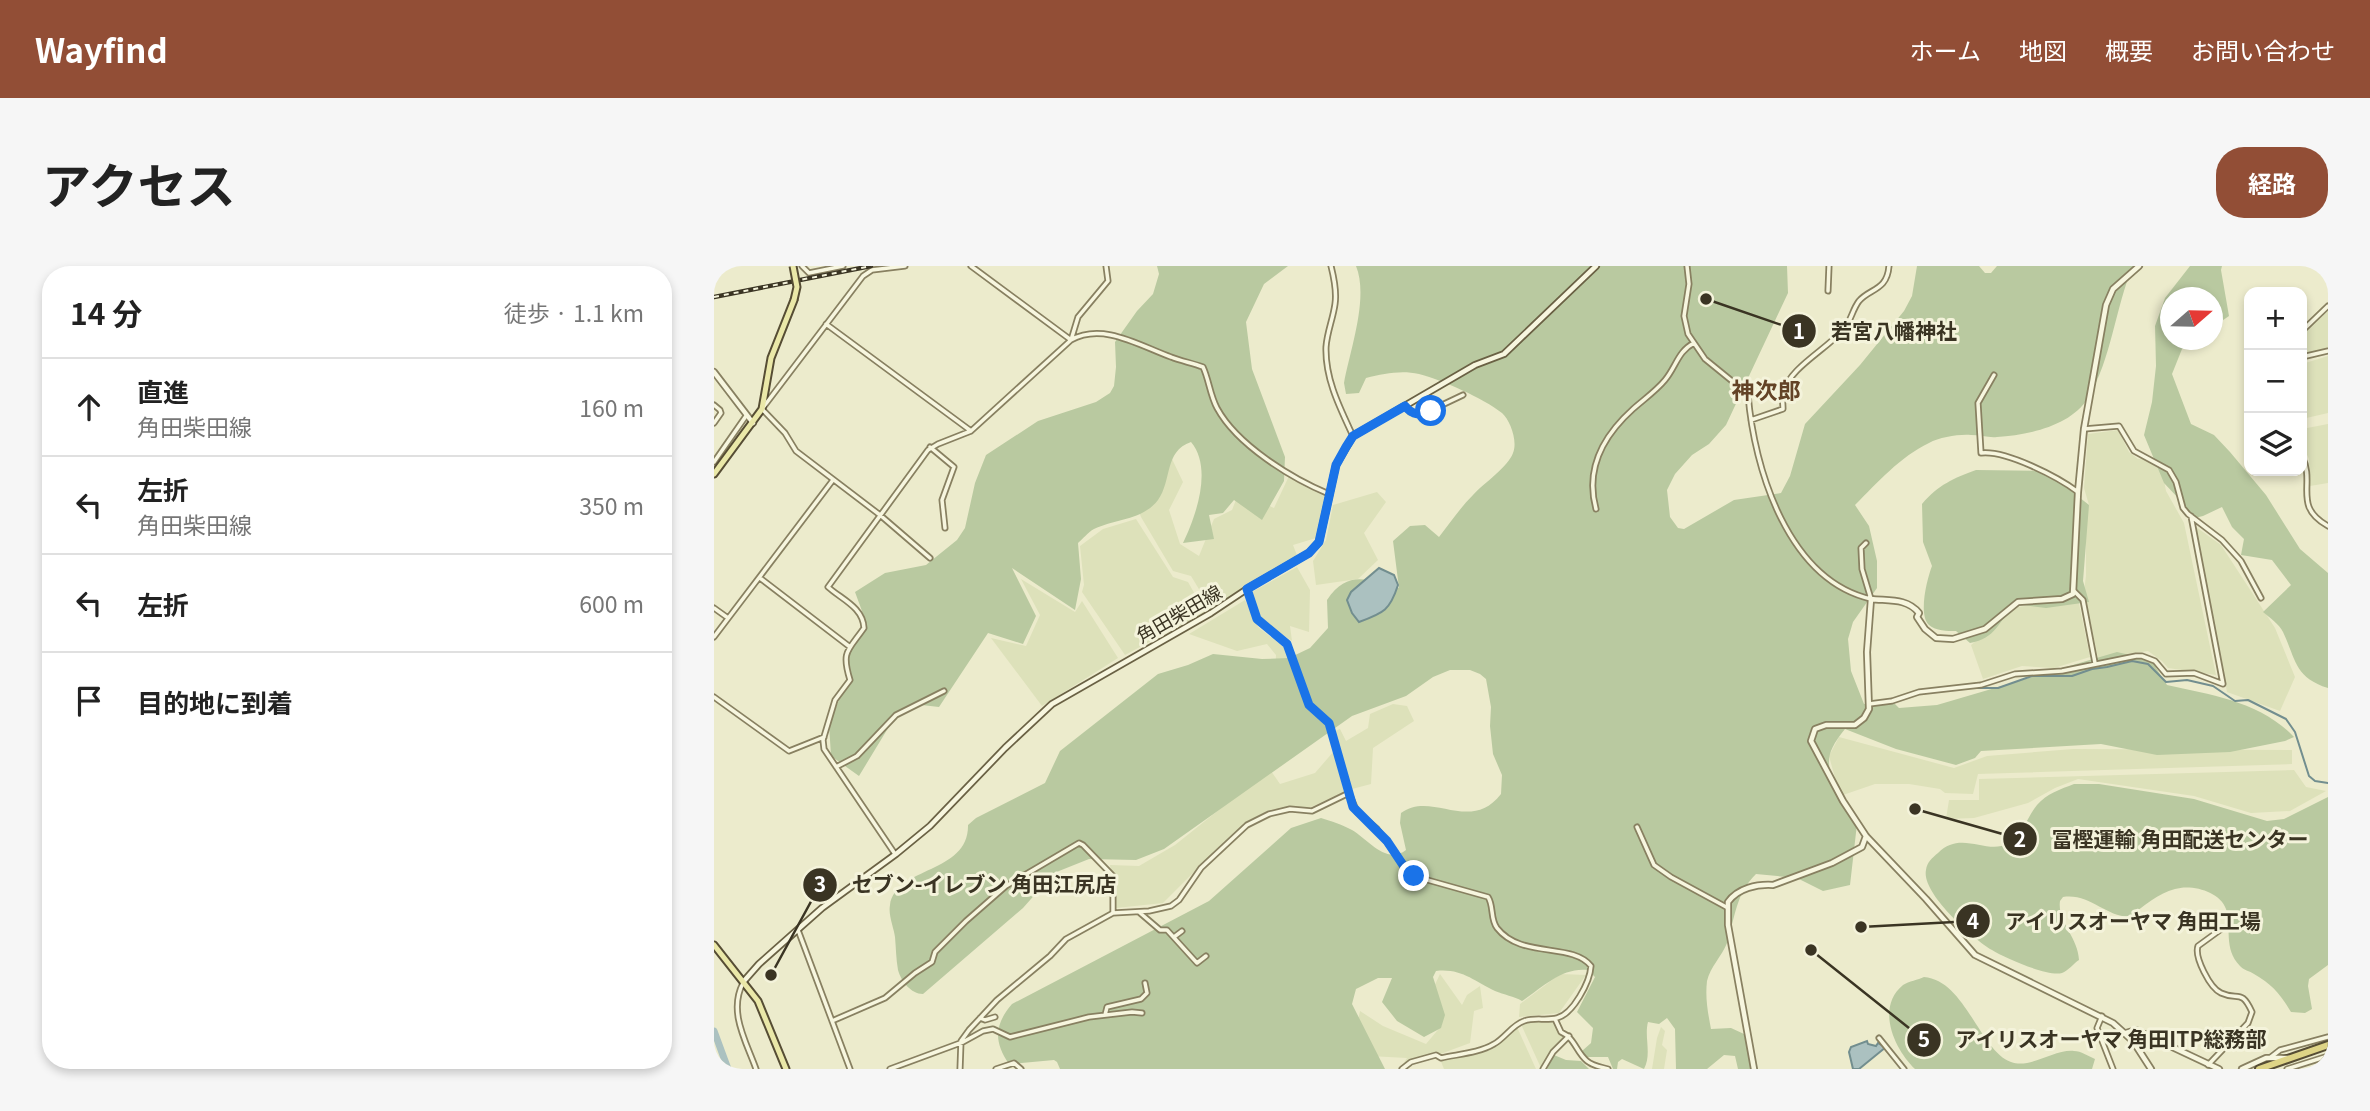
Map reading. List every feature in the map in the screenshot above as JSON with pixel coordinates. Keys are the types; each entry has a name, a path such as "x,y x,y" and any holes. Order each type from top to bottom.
{"highway":[{"path":"2261,1069 2328,1045"}],"main road":[{"path":"714,474 750,420 762,409 771,358 797,287 793,266"},
{"path":"714,945 744,981 766,1017 786,1069"}],"street":[{"path":"802,266 809,273 843,266"},
{"path":"905,266 872,270 863,276 762,409 785,433 796,451 880,515 930,558"},
{"path":"971,266 1070,340"},
{"path":"1070,340 1078,317 1108,281 1106,266"},
{"path":"1331,266 1335,304 1327,340 1327,362 1336,398 1353,436 1475,365 1504,354 1596,266"},
{"path":"1687,266 1689,284 1684,316 1688,334 1705,359 1748,394 1751,420 1764,471 1778,513 1799,549 1815,567 1855,595 1907,603 1919,613 1917,617 1928,633 1936,638 1953,639 1986,629 2018,602 2062,599 2071,596 2074,591 2078,492 2084,429 2110,293 2139,266"},
{"path":"1828,291 1829,266"},
{"path":"1751,420 1783,409 1783,393 1795,373 1840,334 1849,323 1859,302 1875,292 1886,280 1889,266"},
{"path":"2307,326 2328,306"},
{"path":"826,324 971,431"},
{"path":"895,854 824,749 835,701 850,680 844,663 850,647 864,628 863,619 851,604 828,587 930,447 971,431 1070,340 1085,335 1118,335 1203,367 1215,405 1234,433 1295,476 1329,494"},
{"path":"1596,509 1592,478 1604,443 1627,414 1665,380 1686,347 1694,343"},
{"path":"2307,356 2328,351"},
{"path":"714,372 750,420 714,462"},
{"path":"1994,375 1978,403 1981,453 1994,452 2007,457 2078,492"},
{"path":"1405,406 1410,412 1423,414 1463,395"},
{"path":"714,405 721,413 714,423"},
{"path":"2084,429 2121,427 2136,452 2169,470 2176,482 2181,504 2235,554 2246,568 2261,598"},
{"name":"角田柴田線","path":"744,981 759,964 822,908 930,826 1046,708 1309,553 1319,542 1336,465 1353,436"},
{"path":"930,447 954,467 942,499 945,528"},
{"path":"714,448 721,453"},
{"path":"2307,470 2306,503 2319,520 2328,526"},
{"path":"714,637 832,480"},
{"path":"1869,704 1892,701 1919,692 1981,685 2015,674 2062,671 2142,656 2155,661 2166,674 2194,673 2223,684 2191,516"},
{"path":"1866,543 1861,548 1860,560 1871,599 1867,652 1869,709 1864,718 1855,725 1826,725 1815,729 1811,741 1843,801 1866,836 1975,955 2102,1016 2126,1033 2151,1069"},
{"path":"760,578 850,647"},
{"path":"1247,589 1257,619 1287,644 1309,705 1329,723 1357,812 1382,835 1410,873 1488,897 1495,925 1517,943 1577,957 1590,963 1591,970 1582,991 1565,1015 1555,1019 1527,1020 1484,1048 1441,1058 1436,1055 1411,1062 1402,1069"},
{"path":"2074,591 2083,600 2095,663"},
{"path":"714,608 728,618"},
{"path":"836,767 857,756 896,715 944,691"},
{"path":"714,697 789,751 825,736"},
{"path":"960,1069 961,1041 980,1018 1066,939 1113,913 1161,910 1179,900 1201,868 1247,825 1269,814 1290,809 1312,811 1349,793"},
{"path":"1637,827 1647,853 1660,870 1728,908"},
{"path":"1755,1069 1728,925 1728,902 1739,891 1773,884 1832,863 1862,847 1866,836"},
{"path":"832,1021 885,998 932,962 936,952 1001,890 1079,843 1113,876 1113,913"},
{"path":"1139,912 1160,930 1167,930 1197,963 1206,957"},
{"path":"798,929 850,1069"},
{"path":"2208,1065 2248,1023 2252,1012 2239,995 2223,995 2215,989 2196,953 2198,946 2220,930"},
{"path":"1174,937 1182,931"},
{"path":"744,981 738,994 736,1011 756,1069"},
{"path":"1105,1015 1107,1007 1141,999 1147,993 1145,983"},
{"path":"890,1069 983,1031 993,1029 1010,1037 1089,1017 1142,1013"},
{"path":"2102,1016 2097,1028 2113,1069"},
{"path":"980,1018 985,1020 995,1017"},
{"path":"1555,1019 1560,1032 1569,1036 1584,1059 1608,1069"},
{"path":"2126,1033 2136,1030 2219,1069"},
{"path":"1543,1069 1553,1052 1569,1036"},
{"path":"1879,1038 1904,1069"},
{"path":"2261,1069 2280,1050 2328,1038"},
{"path":"2287,1069 2328,1056"},
{"path":"2242,1069 2271,1057 2290,1058"},
{"path":"996,1069 1014,1063 1021,1069"}],"green space":[{"path":"1157,266 1288,266 1264,284 1246,322 1252,369 1285,457 1284,481 1262,520 1234,500 1223,513 1209,515 1214,539 1183,543 1197,506 1202,478 1198,453 1191,442 1182,446 1172,459 1162,492 1152,507 1145,512 1094,529 1078,543 1081,579 1075,610 1012,568 1036,616 1023,644 988,633 939,707 913,704 896,715 859,776 831,756 829,724 849,676 847,650 866,622 855,592 885,573 926,565 957,540 965,528 975,483 986,455 1038,421 1096,402 1110,393 1114,386 1116,367 1115,342 1153,294 1159,274"},
{"path":"1356,266 1787,266 1788,293 1726,425 1709,444 1692,455 1675,474 1667,490 1670,517 1678,528 1684,529 1734,500 1781,493 1790,476 1805,424 1860,365 1904,311 1912,296 1917,266 1979,266 1985,273 1991,273 1997,266 2133,266 2096,383 2088,398 2071,416 2048,427 2009,436 1955,436 1933,441 1899,463 1855,505 1869,526 1877,561 1877,588 1853,622 1848,639 1851,671 1864,704 1892,701 1899,708 1937,705 2117,652 2151,660 2167,685 2251,708 2281,725 2294,737 2230,752 2157,755 2101,744 1981,751 1975,758 1956,765 1896,749 1845,729 1832,748 1829,764 1830,772 1857,824 1850,885 1823,891 1797,878 1756,874 1744,889 1727,943 1707,981 1711,1029 1731,1028 1744,1034 1752,1069 1738,1069 1735,1056 1724,1055 1707,1069 1676,1069 1675,1029 1667,1018 1659,1024 1648,1022 1644,1069 1622,1059 1618,1062 1617,1069 1613,1069 1608,1057 1586,1057 1582,1051 1591,1043 1593,1028 1577,1012 1595,977 1588,970 1561,975 1522,1001 1460,973 1436,971 1433,977 1445,1015 1441,1028 1424,1037 1397,1021 1382,1002 1392,978 1378,978 1356,989 1352,1004 1385,1069 1060,1069 1054,1060 1009,1064 1000,1048 998,1033 1002,1019 1012,1004 1209,901 1291,828 1321,818 1352,830 1385,853 1399,854 1406,850 1400,823 1401,813 1413,807 1425,806 1464,812 1477,811 1501,794 1502,775 1493,754 1491,707 1486,679 1470,670 1450,670 1433,677 1406,696 1352,716 1164,849 1136,860 1089,859 1054,873 1023,908 923,994 914,992 907,986 898,970 890,917 890,905 895,892 905,883 957,853 965,841 968,825 976,818 1045,783 1060,751 1158,674 1213,654 1262,659 1289,658 1310,648 1328,628 1327,600 1343,584 1359,579 1399,588 1393,541 1410,526 1425,525 1439,537 1468,500 1510,458 1514,437 1505,416 1484,401 1439,381 1419,374 1399,372 1366,378 1359,393 1346,394 1344,383 1359,308"},
{"path":"2190,266 2222,266 2229,316 2223,320 2223,287 2174,287"},
{"path":"2328,311 2328,349 2307,353 2307,330"},
{"path":"2160,312 2160,350 2182,350 2172,374 2191,424 2214,435 2230,452 2244,469 2244,476 2250,476 2266,495 2300,549 2328,573 2328,688 2302,673 2281,629 2263,612 2291,585 2272,560 2241,555 2244,539 2232,527 2222,507 2190,519 2181,501 2164,483 2144,435 2152,402 2156,366 2155,326"},
{"path":"2328,356 2328,413 2307,418 2307,413 2307,362"},
{"path":"2328,424 2328,483 2310,486 2307,428"},
{"path":"2118,430 2129,452 2138,459 2148,457 2162,469 2166,491 2184,523 2216,675 2168,668 2148,651 2098,658 2084,591 2086,510 2089,505 2084,488 2088,434"},
{"path":"1172,459 1183,482 1169,510 1180,544 1199,556 1214,519 1232,510 1239,492 1274,508 1289,476 1325,495 1316,538 1293,545 1298,558 1211,609 1191,576 1173,571 1141,517 1129,486"},
{"path":"1976,470 2046,471 2089,505 2083,581 2089,602 2046,608 2016,604 1986,638 1970,643 1956,631 1938,630 1929,625 1924,605 1932,566 1923,542 1922,504 1947,483"},
{"path":"1377,492 1386,502 1364,533 1378,560 1358,579 1316,585 1313,561 1326,540 1333,505"},
{"path":"1136,519 1173,577 1188,582 1205,612 1125,655 1082,592 1084,585 1080,546 1103,529"},
{"path":"2196,527 2221,545 2275,628 2295,677 2280,711 2227,692"},
{"path":"1297,567 1310,590 1309,632 1290,626 1292,641 1260,619 1252,592"},
{"path":"1021,579 1075,612 1082,601 1118,658 1042,706 991,638 1026,646 1040,615"},
{"path":"2078,599 2090,657 2054,668 2022,666 1983,679 1971,645 2018,607"},
{"path":"1245,600 1258,627 1285,648 1304,700 1275,677 1276,655 1267,644 1237,651 1189,634"},
{"path":"1393,704 1407,706 1414,721 1373,748 1371,784 1352,789 1335,731 1340,729 1346,741 1368,728 1370,714"},
{"path":"1839,737 1954,768 1987,756 2073,749 2292,750 2292,764 1978,774 1973,794 1945,793 1940,789 1909,784 1875,784 1840,796 1829,756"},
{"path":"1334,751 1344,792 1311,807 1269,810 1249,821 1223,843 1163,903 1116,908 1110,865 1139,866 1175,845 1225,805 1267,765 1280,784 1315,773"},
{"path":"2294,770 2306,787 2326,791 2290,811 2251,813 2194,796 2078,779 2028,803 1974,818 1946,819 1949,800 1979,800 1979,779"},
{"path":"2074,784 2099,784 2194,799 2267,821 2284,819 2328,797 2328,965 2309,979 2312,1009 2305,1013 2291,1012 2271,986 2241,967 2231,952 2228,916 2223,903 2211,893 2197,888 2169,891 2129,917 2112,913 2081,898 2063,897 2060,909 2079,960 2062,973 2037,970 2006,958 1961,926 1932,891 1926,870 1930,860 1947,846 1956,843 1992,847 2008,843 2017,835 2041,801"},
{"path":"1440,974 1462,1005 1467,995 1480,986 1483,1008 1474,1011 1470,1043 1400,1069 1407,1058 1351,1055 1360,1011 1383,1026 1426,1044 1442,1025 1431,993"},
{"path":"1560,974 1586,975 1559,1013 1519,1017 1520,1004"},
{"path":"1924,977 1938,981 1951,990 1990,1044 2011,1062 2026,1063 2066,1051 2077,1051 2095,1059 2092,1069 1915,1069 1895,1040 1889,1017 1890,1005 1903,985"},
{"path":"1527,1018 1559,1023 1563,1033 1564,1037 1549,1053 1541,1068 1520,1022"},
{"path":"1517,1027 1536,1069 1444,1069 1440,1059 1485,1049"},
{"path":"1661,1027 1665,1031 1662,1045 1667,1050 1664,1069 1652,1069 1657,1038"},
{"path":"1554,1055 1566,1060 1581,1061 1589,1069 1547,1069"}],"shaded area":[{"path":"1379,568 1394,575 1398,585 1385,610 1359,622 1347,600 1351,592"},
{"path":"1867,1041 1868,1044 1876,1046 1878,1043 1886,1047 1859,1069 1853,1069 1849,1052 1851,1047"}],"waterway":[{"path":"1970,688 1998,688 2032,676 2072,676 2132,661 2148,664 2166,682 2187,680 2213,686 2235,701 2248,700 2286,719 2295,732 2309,776 2315,781 2328,783"},
{"path":"1882,704 1897,701"},
{"path":"714,1031 728,1069"}],"railway":[{"path":"714,297 871,266"}],"place":[{"name":"若宮八幡神社","path":"1706,299"},
{"name":"冨樫運輸 角田配送センター","path":"1915,809"},
{"name":"アイリスオーヤマ 角田工場","path":"1861,927"},
{"name":"アイリスオーヤマ 角田ITP総務部","path":"1811,950"},
{"name":"セブン-イレブン 角田江尻店","path":"771,975"}],"district":[{"name":"神次郎","path":"1766,391"}],"route":[{"path":"1414,876 1407,871 1387,841 1353,807 1329,723 1309,705 1287,644 1257,619 1247,589 1309,553 1319,542 1336,465 1353,436 1405,406 1415,414 1431,411"}]}
